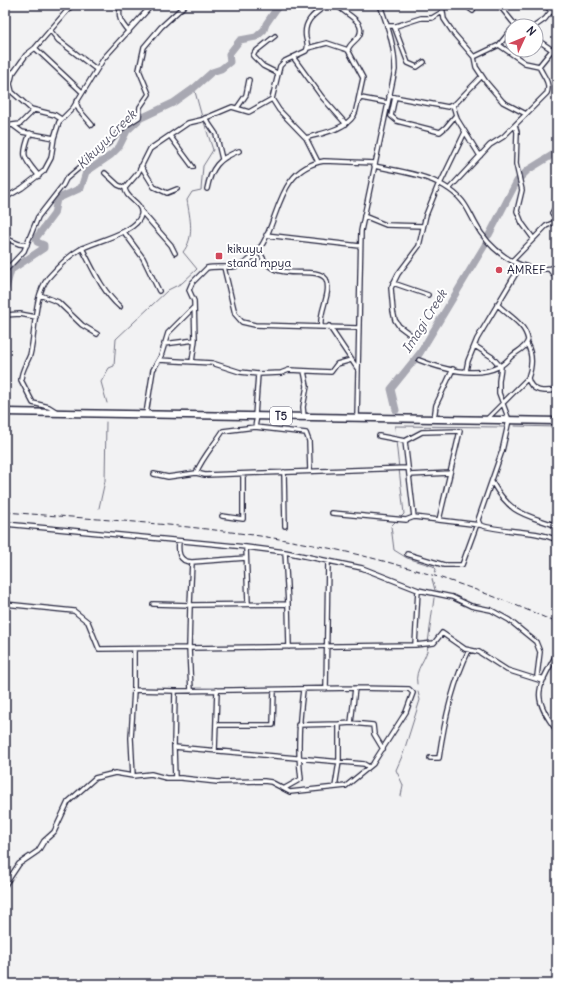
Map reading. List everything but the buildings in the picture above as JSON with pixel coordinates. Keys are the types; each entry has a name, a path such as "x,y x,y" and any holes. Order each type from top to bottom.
{"highway":[{"name":"T5","path":"5,412 557,421"}],"street":[{"path":"61,119 55,115 34,110 12,92 10,84 14,72 26,55 35,48 72,5"},
{"path":"121,5 119,14 120,22 129,32"},
{"path":"5,198 39,176 44,171 50,160 54,138 61,119 76,102 96,69 152,5"},
{"path":"5,271 27,245 38,217 66,179 110,142 125,126 139,117 140,107 149,94 139,70 144,47 161,27 185,5"},
{"path":"308,48 305,32 306,24 314,14 327,5"},
{"path":"337,5 354,18 360,27 359,36 348,50"},
{"path":"357,418 360,246 374,165 395,70 395,56 380,5"},
{"path":"442,5 444,19 454,34 474,57 476,67 482,76 503,102 526,114"},
{"path":"465,5 473,11"},
{"path":"499,5 509,18"},
{"path":"545,5 552,12"},
{"path":"544,20 552,12 556,5"},
{"path":"387,26 394,26 422,18 432,18 442,12"},
{"path":"394,26 408,63 417,67 424,62"},
{"path":"50,30 58,40 96,69"},
{"path":"275,36 255,52 253,56 263,66 277,74"},
{"path":"474,57 499,44 504,38"},
{"path":"306,138 346,124 355,114 362,78 348,50 327,43 308,48 304,53 281,64 277,74 272,99 306,138 318,162"},
{"path":"449,189 480,156 526,114 548,90 547,81 539,66 525,63 499,44"},
{"path":"544,44 557,53"},
{"path":"35,48 82,92"},
{"path":"539,66 552,50"},
{"path":"293,57 322,97 346,124"},
{"path":"5,78 14,72"},
{"path":"389,96 440,106 453,105 482,76"},
{"path":"237,108 246,95 249,80"},
{"path":"395,97 391,116 397,121 440,132 456,115"},
{"path":"358,101 365,98 388,103"},
{"path":"125,188 137,175 150,149 188,123 205,118 228,108 237,108 249,112 272,99"},
{"path":"76,102 80,110 92,125"},
{"path":"453,105 456,115 480,156"},
{"path":"5,126 14,126 25,120 34,110"},
{"path":"205,118 216,134 222,159"},
{"path":"515,125 517,132 516,164 522,190 517,211 522,223 533,238"},
{"path":"14,126 19,131 54,138"},
{"path":"415,338 399,326 395,320 391,300 392,283 419,246 423,226 439,183 465,132"},
{"path":"30,133 23,153 24,157 39,176"},
{"path":"170,136 193,166"},
{"path":"207,189 211,175 222,159 225,156 239,151"},
{"path":"192,362 195,340 194,301 189,292 189,287 207,268 241,265 252,257 266,235 288,183 301,171 318,162 338,161 374,165 430,179 449,189 465,203 483,235 498,251 512,261 536,269 549,269 557,267"},
{"path":"141,166 154,187 167,193 177,189"},
{"path":"104,173 118,186 125,188"},
{"path":"125,188 126,194 171,245 175,253"},
{"path":"512,261 546,226 557,221 552,213 557,205"},
{"path":"59,413 49,407 32,403 21,380 21,376 30,356 40,295 45,283 52,274 71,256 82,248 124,232 138,221 141,211"},
{"path":"364,216 386,225 423,226"},
{"path":"124,232 144,258 159,291"},
{"path":"266,235 360,246"},
{"path":"5,238 19,244 27,245"},
{"path":"82,248 102,286 120,307"},
{"path":"259,248 263,260 274,269 294,274 320,274 326,279 328,290 321,317 321,326"},
{"path":"466,371 468,361 477,339 521,265"},
{"path":"224,267 236,314 242,322 267,326 329,326 358,328"},
{"path":"549,269 557,278"},
{"path":"392,283 428,295"},
{"path":"40,295 58,302 82,325 97,334"},
{"path":"497,304 518,321 527,335 527,344 530,349 531,364 528,378 530,386 541,392 557,390"},
{"path":"146,414 153,370 159,360 164,344 172,328 193,308"},
{"path":"5,315 20,314 36,317"},
{"path":"329,326 357,369"},
{"path":"164,344 195,340"},
{"path":"419,360 453,369 482,372 501,366 527,344"},
{"path":"475,346 492,357 501,366"},
{"path":"159,360 212,363 240,372 258,374 281,373 289,370 331,372 337,364 351,360"},
{"path":"407,554 444,565 462,565 479,525 478,520 502,451 509,420 502,404 499,386 501,366"},
{"path":"434,419 436,405 453,369"},
{"path":"304,371 307,389 303,407 304,417"},
{"path":"255,427 258,374"},
{"path":"486,420 528,378"},
{"path":"196,473 200,463 209,453 223,431 255,427 306,433 309,441 310,471"},
{"path":"378,436 406,441 422,432 460,431 439,520"},
{"path":"406,441 414,517"},
{"path":"154,474 168,477 196,473 205,475 408,468"},
{"path":"284,472 285,526"},
{"path":"409,475 450,473"},
{"path":"222,516 243,519 243,474"},
{"path":"492,482 498,493 515,511 557,526"},
{"path":"332,513 406,520 414,517 539,534 557,540"},
{"path":"5,524 246,547 285,552 362,568 418,590 452,597 472,606 491,610 520,628 536,642 540,652 537,676 543,680"},
{"path":"179,541 178,551 180,558 185,561 192,562 246,558"},
{"path":"246,547 248,604"},
{"path":"285,552 289,647"},
{"path":"326,689 328,561"},
{"path":"191,691 189,648 192,562"},
{"path":"415,645 418,590"},
{"path":"5,604 74,611 88,622 99,649 415,645 434,644 442,633 468,650 479,652 507,670 543,680"},
{"path":"153,604 288,604"},
{"path":"133,776 131,738 134,690 134,649"},
{"path":"430,758 439,758 442,735 462,664 468,650"},
{"path":"557,653 539,691 540,702 545,715 557,731"},
{"path":"5,886 19,864 38,851 44,841 54,832 68,802 90,781 109,774 133,776 151,774 217,782 271,782 293,792 348,785 369,767 384,749 406,712 413,693 409,689 355,688 175,692 134,690"},
{"path":"351,723 355,688"},
{"path":"215,750 217,690"},
{"path":"216,725 273,725 274,690"},
{"path":"285,788 301,778 298,758 298,725 303,690"},
{"path":"175,692 175,778"},
{"path":"298,725 351,723 373,725 374,734 384,749"},
{"path":"335,787 339,762 340,724"},
{"path":"174,747 364,764 369,767"}],"waterway":[{"name":"Kikuyu Creek","path":"5,292 11,270 44,248 44,245 37,242 36,238 54,214 57,199 81,188 86,172 111,155 119,147 127,131 141,118 173,103 194,88 212,72 221,69 230,62 229,54 240,40 256,37 264,30 266,24 279,5"},
{"path":"194,88 202,117"},
{"path":"107,403 101,382 109,368 114,366 116,339 168,290 182,283 197,269 183,252 187,246 191,228 187,200 192,192 201,190 203,166 213,150 204,122"},
{"name":"Imagi Creek","path":"489,235 517,181 528,170 557,152"},
{"name":"Imagi Creek","path":"396,410 391,389 420,353 485,245"},
{"path":"99,508 105,481 106,422"},
{"path":"396,438 395,426 505,427"},
{"path":"515,426 557,427"},
{"name":"Imagi Creek","path":"396,441 404,514 400,518"},
{"name":"Imagi Creek","path":"396,521 391,526 394,550 407,558 433,566 436,569 435,573"},
{"name":"Imagi Creek","path":"432,579 435,590"},
{"name":"Imagi Creek","path":"428,643 434,598"},
{"name":"Imagi Creek","path":"417,684 417,673 428,646"},
{"name":"Imagi Creek","path":"401,796 403,785 396,770 403,754 420,700 418,692"}],"railway":[{"path":"5,512 139,522 207,529 310,544 382,561 453,582 523,608 557,623"}],"place":[{"name":"kikuyu stand mpya","path":"219,256"},
{"name":"AMREF","path":"499,270"}]}
